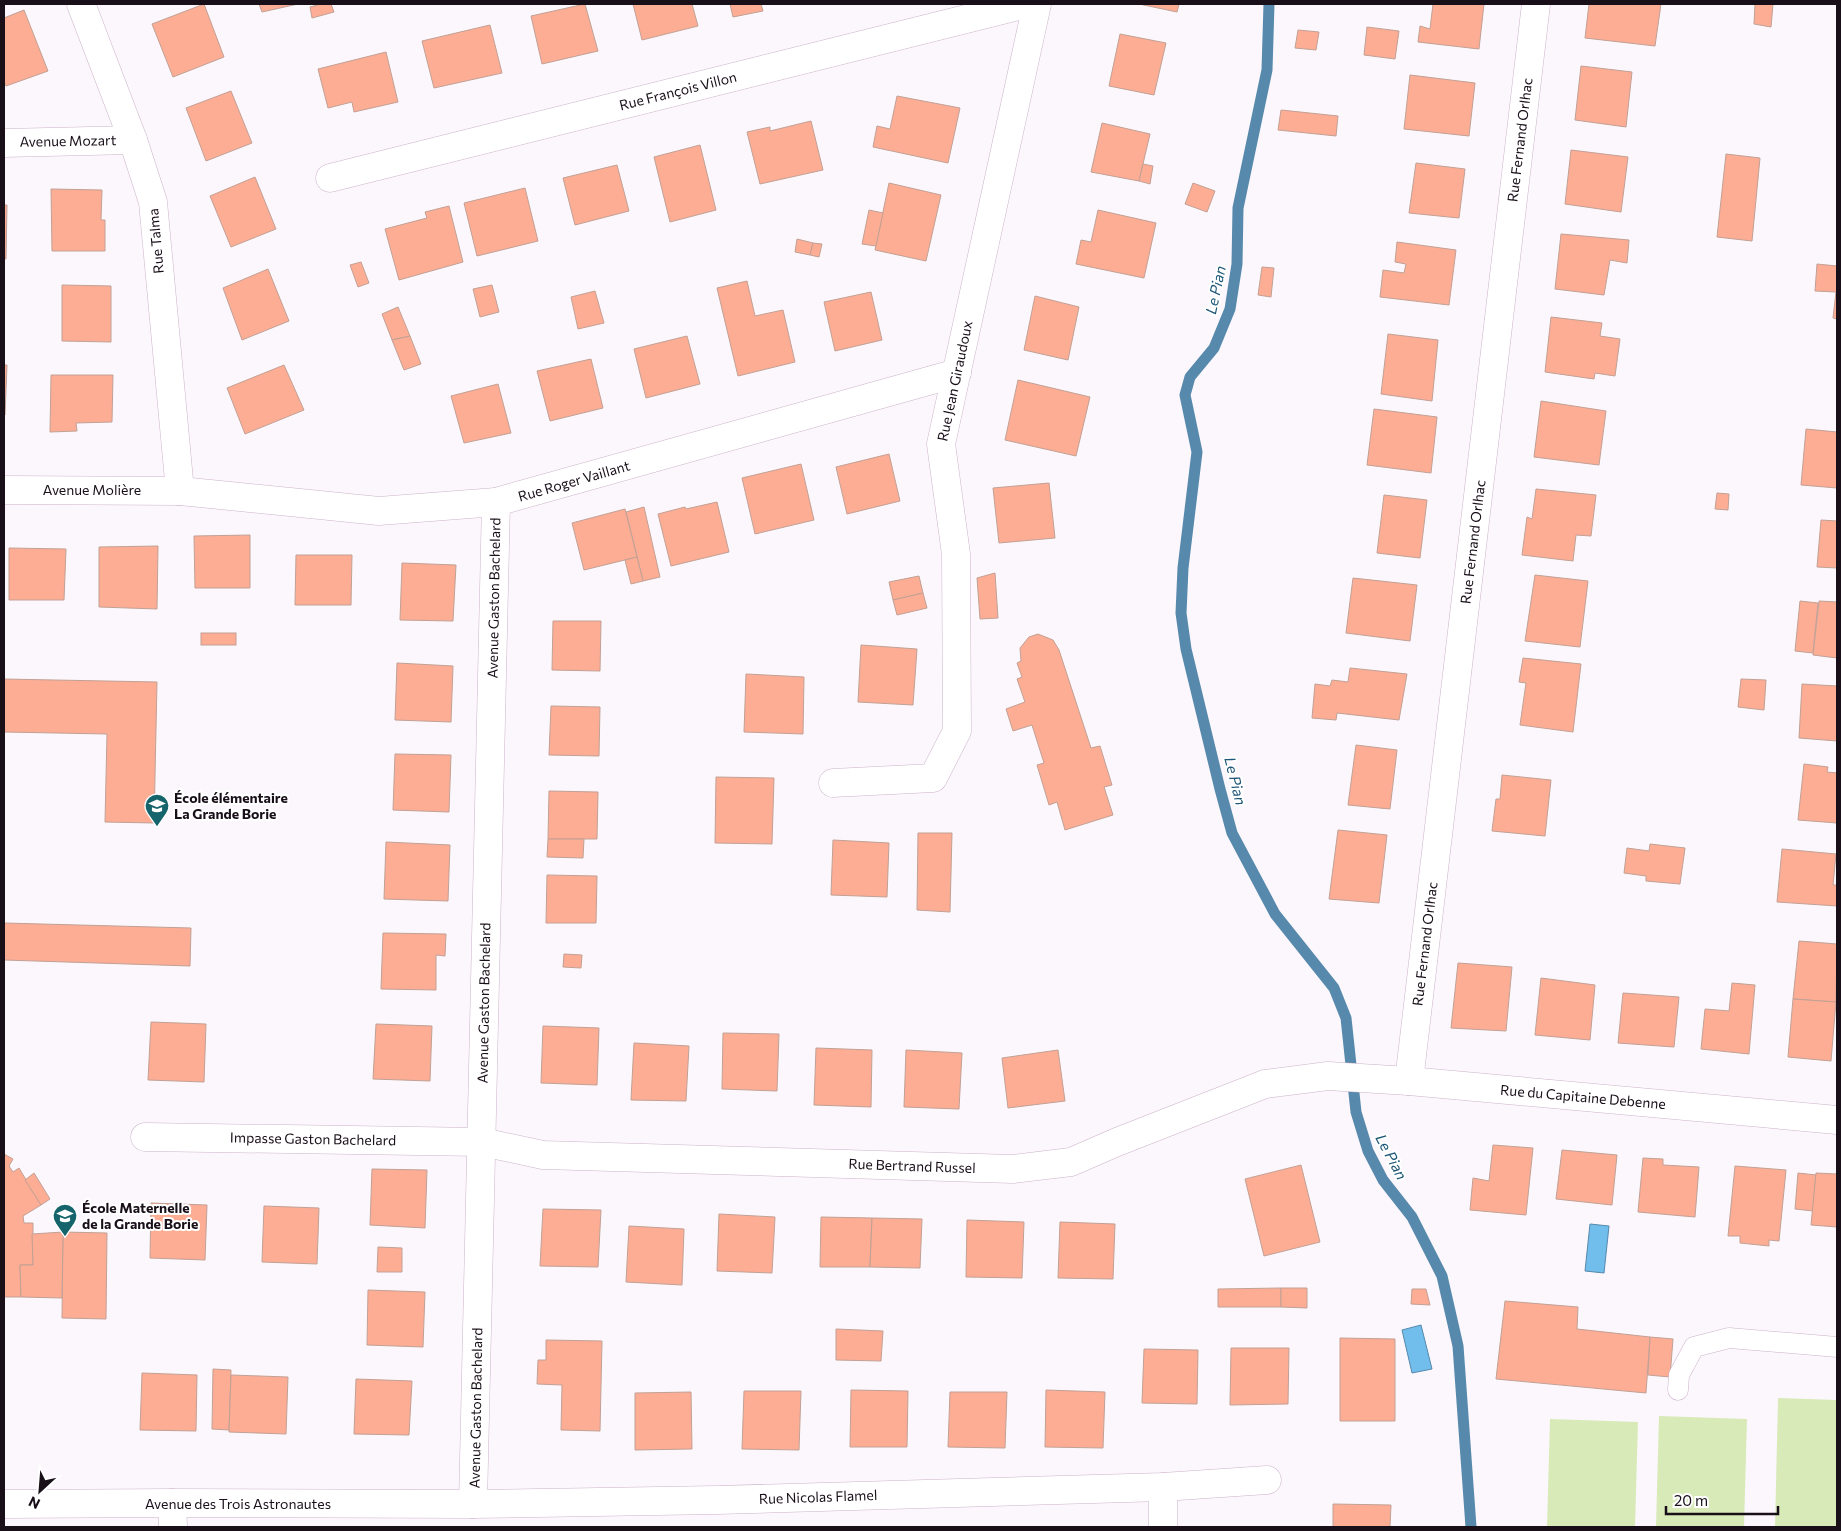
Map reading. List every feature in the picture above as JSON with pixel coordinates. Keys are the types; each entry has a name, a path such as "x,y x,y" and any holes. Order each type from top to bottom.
{"street":[{"name":"Rue Talma","path":"81,4 133,140 153,202 180,491"},
{"name":"Rue François Villon","path":"330,178 1026,4"},
{"name":"Rue Jean Giraudoux","path":"833,783 933,778 957,731 956,554 941,444 1037,4"},
{"name":"Rue Fernand Orlhac","path":"1409,1080 1536,4"},
{"name":"Avenue Mozart","path":"4,143 133,140"},
{"name":"Rue Roger Vaillant","path":"180,491 378,511 496,502 957,373"},
{"name":"Avenue Molière","path":"4,490 180,491"},
{"name":"Avenue Gaston Bachelard","path":"473,1504 496,502"},
{"name":"Rue du Capitaine Debenne","path":"1328,1076 1409,1080 1837,1120"},
{"name":"Rue Bertrand Russel","path":"482,1142 543,1155 1013,1168 1071,1162 1265,1084 1328,1076"},
{"name":"Impasse Gaston Bachelard","path":"145,1136 482,1142"},
{"name":"Rue Nicolas Flamel","path":"473,1504 707,1500 1163,1487 1267,1480"},
{"path":"1163,1487 1163,1527"},
{"name":"Avenue des Trois Astronautes","path":"4,1504 172,1515 473,1504"}],"lane":[{"path":"1678,1390 1679,1376 1694,1348 1729,1338 1837,1348"}],"green space":[{"path":"1778,1398 1837,1400 1837,1527 1775,1527"},
{"path":"1659,1416 1747,1419 1744,1527 1656,1527"},
{"path":"1550,1419 1638,1422 1635,1527 1547,1527"}],"water":[{"path":"1590,1224 1609,1226 1604,1273 1585,1271"},
{"path":"1421,1325 1432,1369 1412,1373 1402,1330"}],"building":[{"path":"204,4 224,57 173,77 152,24"},
{"path":"259,4 298,4 262,12"},
{"path":"331,4 334,12 312,18 310,7"},
{"path":"585,4 598,51 542,64 531,16"},
{"path":"633,4 692,4 698,26 642,40"},
{"path":"730,4 761,4 763,11 733,17"},
{"path":"1139,4 1179,4 1177,12"},
{"path":"1433,4 1484,4 1479,49 1418,42 1420,26 1430,29"},
{"path":"1589,4 1661,4 1655,46 1585,38"},
{"path":"1755,4 1773,4 1771,27 1754,24"},
{"path":"24,10 48,71 6,86 4,82 4,18"},
{"path":"490,25 502,73 434,88 422,41"},
{"path":"1367,27 1399,31 1395,59 1364,55"},
{"path":"1298,30 1319,32 1316,50 1295,48"},
{"path":"1120,34 1166,43 1154,95 1109,86"},
{"path":"386,52 398,102 354,112 352,102 328,108 318,69"},
{"path":"1581,66 1632,72 1626,127 1575,120"},
{"path":"1410,75 1475,83 1469,136 1404,129"},
{"path":"231,91 252,143 206,161 186,108"},
{"path":"897,96 960,108 948,163 873,147 877,126 890,129"},
{"path":"1281,110 1338,116 1336,136 1278,130"},
{"path":"811,121 823,170 760,184 747,132 770,127 770,131"},
{"path":"1102,123 1150,134 1139,181 1091,172"},
{"path":"700,145 716,210 670,222 654,157"},
{"path":"1571,150 1628,157 1621,212 1565,204"},
{"path":"1726,154 1760,158 1752,241 1717,237"},
{"path":"1416,163 1465,169 1459,218 1409,213"},
{"path":"1143,164 1153,166 1150,184 1139,181"},
{"path":"617,165 629,211 575,225 563,178"},
{"path":"255,177 276,229 231,247 210,196"},
{"path":"889,183 941,195 926,261 875,250"},
{"path":"1193,183 1215,191 1207,212 1185,204"},
{"path":"525,188 538,241 477,256 464,203"},
{"path":"51,189 102,190 101,220 105,220 105,251 52,251"},
{"path":"4,205 7,205 6,259 4,259"},
{"path":"449,206 463,262 399,280 385,229 427,218 425,212"},
{"path":"869,210 883,213 876,246 862,244"},
{"path":"1098,210 1156,223 1144,278 1076,264 1081,240 1091,242"},
{"path":"1561,234 1629,240 1627,263 1610,260 1604,295 1555,289"},
{"path":"797,239 813,243 810,255 795,252"},
{"path":"1397,242 1456,250 1449,305 1380,297 1383,270 1404,273 1406,264 1395,262"},
{"path":"813,243 822,244 819,257 810,255"},
{"path":"361,262 369,283 358,287 350,265"},
{"path":"1817,264 1837,266 1837,319 1833,318 1836,292 1815,291"},
{"path":"1262,267 1274,268 1271,297 1258,295"},
{"path":"268,269 289,321 242,340 223,288"},
{"path":"747,281 755,316 783,310 795,362 738,376 717,288"},
{"path":"62,285 111,286 111,342 62,341"},
{"path":"492,285 499,312 480,317 473,289"},
{"path":"595,291 604,323 578,329 571,297"},
{"path":"871,292 882,340 835,351 824,302"},
{"path":"1035,296 1079,307 1068,360 1024,350"},
{"path":"398,307 410,336 392,340 382,314"},
{"path":"1551,317 1602,323 1600,336 1620,339 1615,376 1595,373 1594,379 1545,372"},
{"path":"1388,334 1438,340 1432,401 1381,394"},
{"path":"410,336 421,364 404,370 392,340"},
{"path":"687,336 700,384 646,398 634,349"},
{"path":"591,359 603,408 550,421 537,371"},
{"path":"4,365 7,365 5,415 4,415"},
{"path":"284,365 304,410 245,434 227,388"},
{"path":"51,375 113,375 112,422 76,423 77,431 50,432"},
{"path":"1018,380 1090,397 1076,456 1005,440"},
{"path":"498,384 511,433 464,443 451,396"},
{"path":"1541,401 1606,411 1599,465 1534,457"},
{"path":"1374,409 1437,417 1431,473 1367,465"},
{"path":"1806,429 1837,432 1837,488 1801,485"},
{"path":"889,454 900,501 847,514 836,467"},
{"path":"801,464 814,520 755,534 742,478"},
{"path":"1049,483 1055,538 999,543 993,488"},
{"path":"1536,489 1596,495 1591,536 1576,535 1573,561 1522,555 1527,517 1532,519"},
{"path":"1717,493 1729,494 1728,510 1715,509"},
{"path":"1384,495 1427,500 1420,558 1377,553"},
{"path":"717,502 729,552 671,566 658,514"},
{"path":"644,507 660,577 643,581 626,512"},
{"path":"625,509 637,557 584,570 572,523"},
{"path":"1821,520 1837,521 1837,568 1817,567"},
{"path":"250,535 250,588 195,588 194,536"},
{"path":"158,546 157,609 99,607 99,547"},
{"path":"9,548 66,549 64,600 9,600"},
{"path":"296,555 352,555 351,605 295,605"},
{"path":"637,557 643,581 631,584 625,560"},
{"path":"402,563 456,565 453,621 400,620"},
{"path":"995,573 998,618 980,619 977,578"},
{"path":"1535,575 1588,581 1580,647 1525,641"},
{"path":"919,576 923,593 893,600 889,582"},
{"path":"1353,578 1417,585 1410,641 1346,633"},
{"path":"923,593 927,608 897,615 893,600"},
{"path":"1800,601 1818,603 1813,653 1795,651"},
{"path":"1819,601 1837,602 1837,658 1813,655"},
{"path":"553,621 601,621 600,671 552,670"},
{"path":"201,633 236,633 236,645 201,645"},
{"path":"1038,634 1053,640 1059,650 1091,748 1100,746 1112,785 1104,787 1113,815 1065,830 1057,802 1049,805 1037,765 1044,763 1032,725 1013,731 1006,709 1025,702 1017,679 1022,677 1017,663 1021,661 1020,648 1029,637"},
{"path":"861,645 917,649 913,705 858,702"},
{"path":"1523,658 1581,664 1573,732 1520,725 1526,683 1519,682"},
{"path":"397,663 453,666 451,722 395,720"},
{"path":"1350,668 1407,674 1399,720 1337,713 1336,720 1312,718 1315,684 1330,686 1332,680 1348,682"},
{"path":"746,674 804,677 803,734 744,732"},
{"path":"4,679 157,682 154,823 105,822 107,734 4,732"},
{"path":"1741,679 1766,680 1764,710 1738,707"},
{"path":"1802,684 1837,686 1837,741 1799,738"},
{"path":"551,706 600,707 599,756 549,755"},
{"path":"1356,745 1397,750 1390,809 1348,805"},
{"path":"395,754 451,755 449,812 393,810"},
{"path":"1804,764 1828,767 1827,772 1837,773 1837,823 1798,820"},
{"path":"1502,775 1551,780 1545,836 1492,831 1496,799 1500,799"},
{"path":"716,777 774,778 772,844 715,843"},
{"path":"549,791 598,792 597,839 548,839"},
{"path":"1338,830 1387,835 1379,903 1329,899"},
{"path":"918,833 952,833 950,912 917,910"},
{"path":"548,839 584,839 583,858 547,857"},
{"path":"833,840 889,843 887,897 831,895"},
{"path":"386,842 450,845 448,901 384,899"},
{"path":"1650,844 1685,848 1680,884 1646,881 1646,876 1624,873 1627,848 1649,851"},
{"path":"1782,849 1836,854 1833,885 1837,885 1837,906 1777,902"},
{"path":"547,875 597,876 596,923 546,923"},
{"path":"4,923 191,928 190,966 4,960"},
{"path":"383,933 446,934 445,956 436,955 436,990 381,989"},
{"path":"1799,941 1837,944 1836,1002 1793,999"},
{"path":"564,954 582,955 581,968 563,967"},
{"path":"1458,963 1512,967 1506,1031 1451,1028"},
{"path":"1541,978 1595,985 1590,1040 1535,1035"},
{"path":"1732,983 1755,985 1749,1054 1701,1049 1705,1009 1729,1011"},
{"path":"1623,993 1679,997 1674,1047 1618,1043"},
{"path":"1793,999 1836,1002 1831,1061 1788,1057"},
{"path":"151,1022 206,1024 204,1082 148,1080"},
{"path":"376,1024 432,1026 430,1081 373,1079"},
{"path":"543,1026 599,1028 597,1085 541,1083"},
{"path":"723,1033 779,1034 777,1091 722,1089"},
{"path":"634,1043 689,1046 686,1101 631,1100"},
{"path":"816,1048 872,1050 871,1107 814,1105"},
{"path":"906,1050 962,1053 959,1109 904,1107"},
{"path":"1058,1050 1065,1101 1008,1108 1002,1058"},
{"path":"1493,1145 1533,1148 1526,1215 1470,1210 1473,1178 1489,1181"},
{"path":"1562,1150 1617,1155 1612,1205 1556,1199"},
{"path":"4,1154 13,1159 9,1166 13,1172 19,1168 41,1205 23,1216 24,1223 33,1223 33,1265 20,1265 21,1297 4,1297"},
{"path":"1643,1158 1663,1159 1663,1165 1699,1167 1695,1217 1638,1212"},
{"path":"1301,1165 1320,1242 1264,1256 1245,1179"},
{"path":"1735,1166 1786,1170 1779,1241 1769,1240 1769,1246 1740,1243 1740,1236 1728,1236"},
{"path":"372,1169 427,1170 425,1228 370,1225"},
{"path":"34,1173 50,1199 41,1205 25,1180"},
{"path":"1798,1173 1816,1175 1813,1211 1795,1209"},
{"path":"1816,1173 1837,1174 1837,1227 1811,1225"},
{"path":"151,1203 207,1205 205,1260 150,1258"},
{"path":"264,1206 319,1208 317,1264 262,1262"},
{"path":"543,1209 601,1210 598,1267 540,1266"},
{"path":"719,1214 775,1217 772,1273 717,1271"},
{"path":"821,1217 872,1218 870,1267 820,1267"},
{"path":"872,1218 922,1219 920,1268 870,1267"},
{"path":"967,1220 1024,1222 1022,1278 966,1277"},
{"path":"1060,1222 1115,1224 1113,1279 1058,1278"},
{"path":"629,1226 684,1229 682,1285 626,1282"},
{"path":"63,1232 107,1233 106,1319 62,1318"},
{"path":"63,1232 62,1298 21,1297 20,1265 33,1265 32,1234"},
{"path":"378,1247 402,1248 402,1272 377,1272"},
{"path":"1281,1288 1281,1307 1218,1307 1218,1289"},
{"path":"1281,1288 1307,1288 1307,1308 1281,1307"},
{"path":"1412,1289 1426,1289 1430,1305 1411,1304"},
{"path":"368,1290 425,1292 423,1347 367,1345"},
{"path":"1505,1301 1578,1307 1577,1329 1650,1337 1646,1393 1496,1379"},
{"path":"836,1329 883,1331 881,1361 836,1360"},
{"path":"1650,1337 1673,1339 1670,1377 1648,1375"},
{"path":"1340,1338 1395,1339 1395,1421 1340,1421"},
{"path":"546,1340 602,1341 600,1431 561,1430 562,1385 537,1384 538,1360 546,1360"},
{"path":"1231,1348 1289,1348 1288,1404 1230,1405"},
{"path":"1144,1349 1198,1350 1197,1404 1142,1403"},
{"path":"213,1369 231,1370 229,1430 212,1429"},
{"path":"142,1373 197,1375 196,1431 140,1430"},
{"path":"231,1375 288,1377 286,1434 229,1432"},
{"path":"356,1379 412,1381 409,1435 354,1434"},
{"path":"851,1390 908,1391 907,1447 850,1447"},
{"path":"1046,1390 1105,1392 1103,1448 1045,1447"},
{"path":"744,1391 801,1391 799,1450 742,1449"},
{"path":"691,1392 692,1449 635,1450 635,1393"},
{"path":"950,1392 1007,1392 1005,1448 948,1447"},
{"path":"1333,1504 1391,1505 1390,1527 1333,1527"}],"waterway":[{"name":"Le Pian","path":"1269,4 1267,70 1238,208 1237,264 1230,309 1214,348 1190,377 1185,395 1197,452 1183,568 1181,613 1186,649 1232,833 1275,914 1334,988 1346,1018 1356,1112 1368,1151 1383,1180 1412,1217 1442,1276 1458,1346 1471,1527"}],"place":[{"name":"École élémentaire La Grande Borie","path":"157,827"},
{"name":"École Maternelle de la Grande Borie","path":"65,1237"}]}
